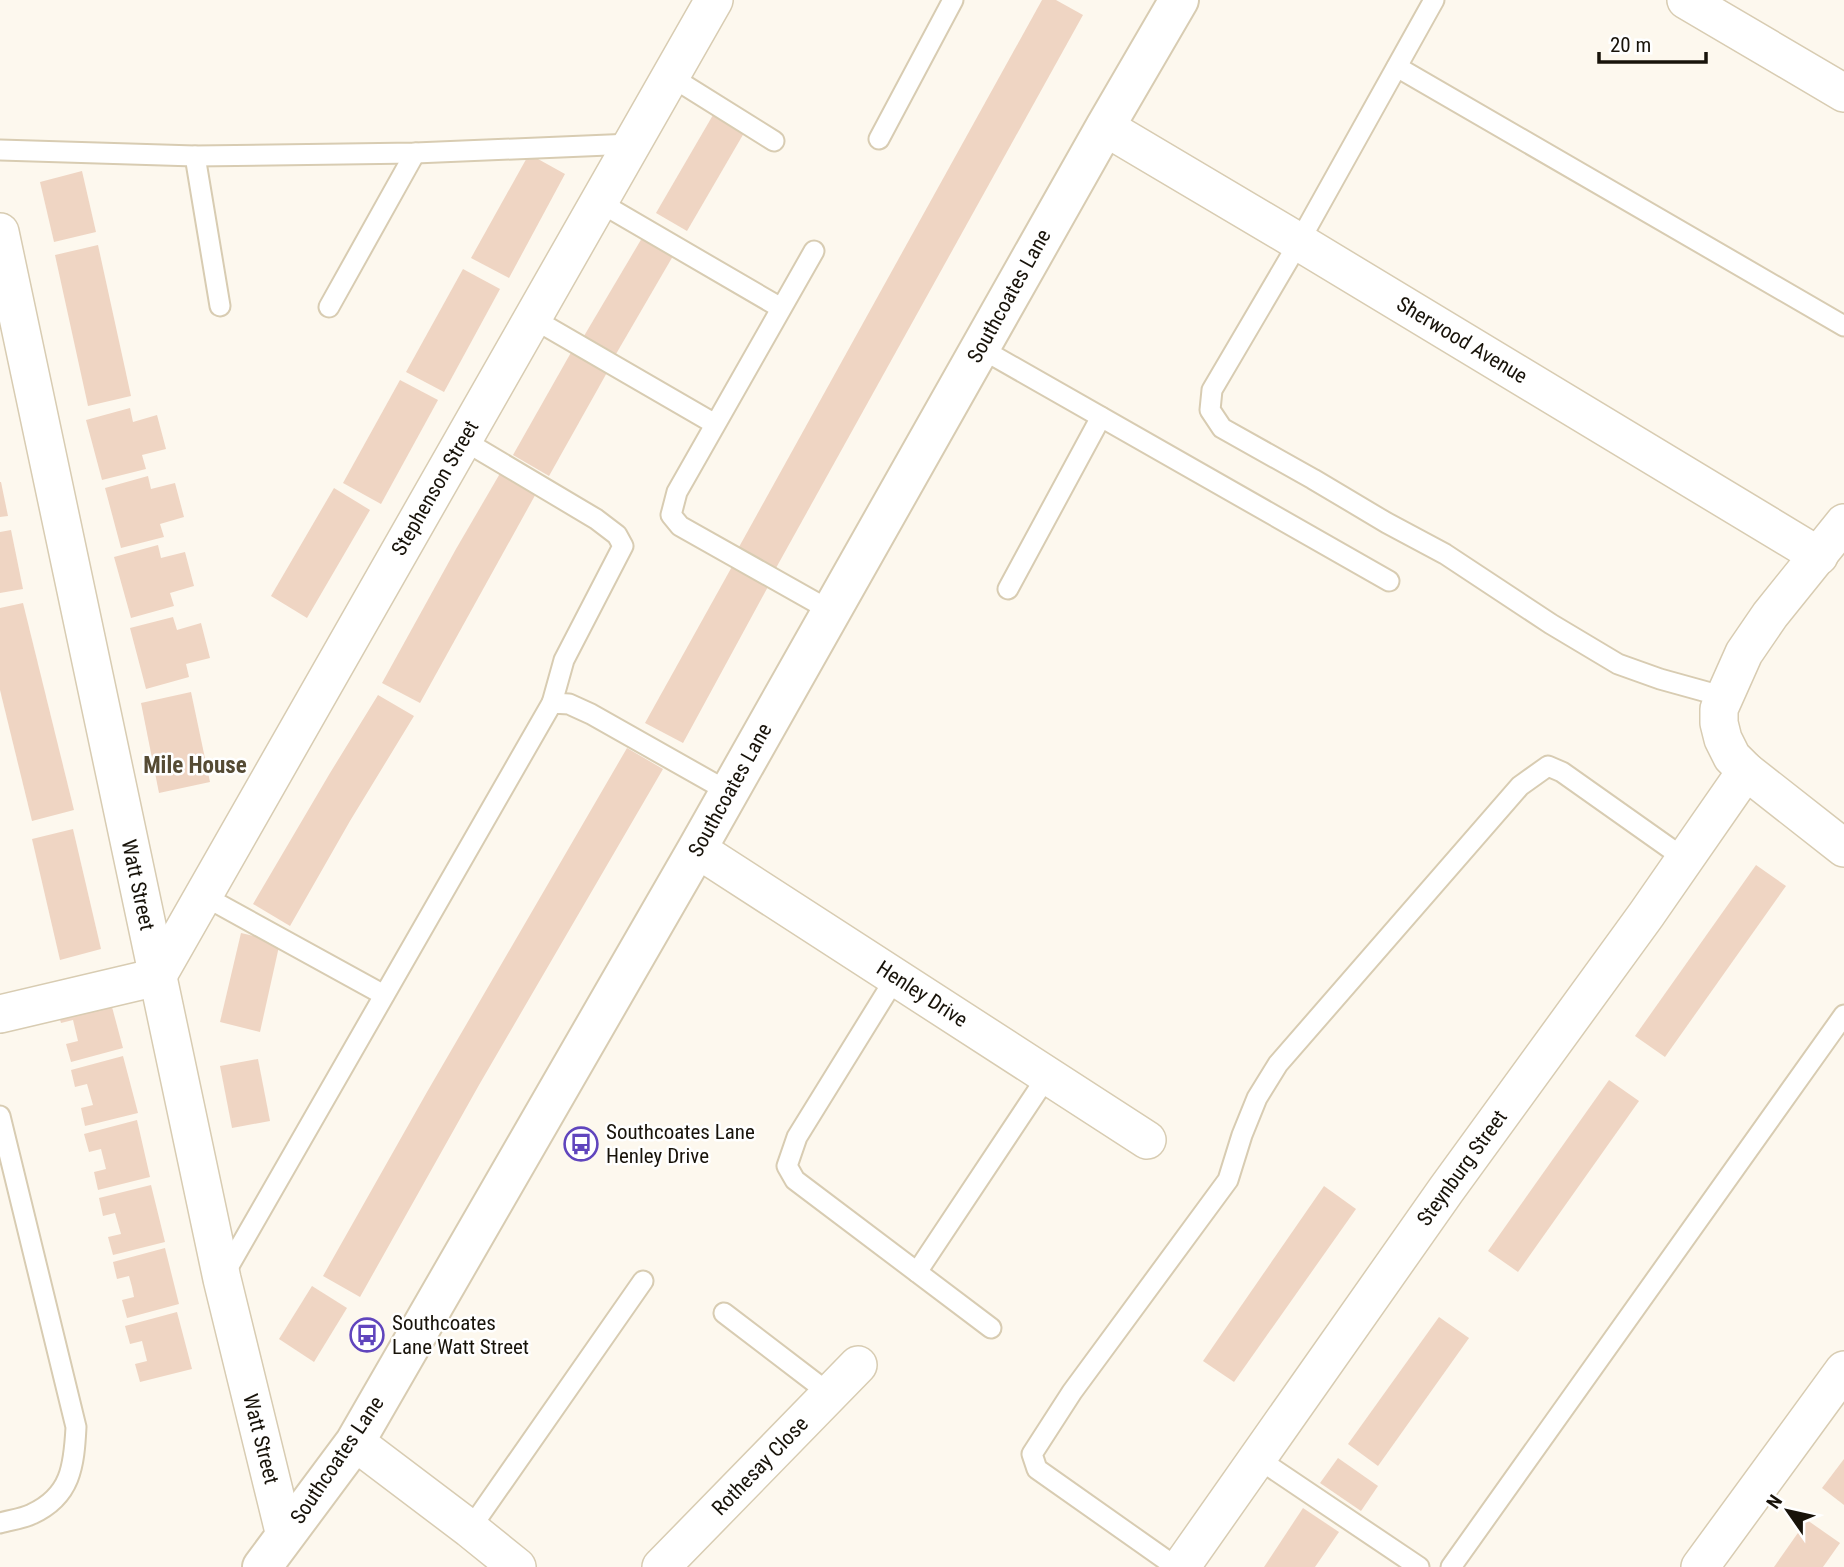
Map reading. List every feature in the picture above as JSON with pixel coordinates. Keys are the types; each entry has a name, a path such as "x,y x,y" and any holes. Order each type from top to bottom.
{"street":[{"name":"Stephenson Street","path":"158,977 713,0"},
{"name":"Southcoates Lane","path":"262,1567 355,1442 697,849 1179,0"},
{"path":"1686,0 1844,93"},
{"name":"Sherwood Avenue","path":"1105,127 1819,556"},
{"name":"Watt Street","path":"0,232 222,1279 285,1536"},
{"path":"1841,840 1746,771 1732,757 1723,739 1719,709 1744,653 1770,615 1844,523"},
{"name":"Steynburg Street","path":"1179,1567 1746,771"},
{"name":"Henley Drive","path":"697,849 1147,1140"},
{"path":"0,1014 158,977"},
{"name":"Rothesay Close","path":"661,1567 858,1364"},
{"path":"1700,1567 1844,1370"},
{"path":"355,1442 517,1567"}],"lane":[{"path":"879,139 953,0"},
{"path":"1434,0 1299,242 1212,390 1210,410 1222,428 1445,554 1551,624 1618,664 1660,680 1725,697"},
{"path":"1397,67 1844,326"},
{"path":"670,76 774,141"},
{"path":"0,150 195,156 415,153 632,144"},
{"path":"329,307 415,153"},
{"path":"195,156 220,306"},
{"path":"599,202 781,308"},
{"path":"814,251 677,492 671,515 680,526 831,611"},
{"path":"532,318 715,424"},
{"path":"980,348 1389,581"},
{"path":"1008,589 1101,417"},
{"path":"222,1279 552,703 564,660 623,545 617,535 596,519 463,440"},
{"path":"552,703 569,704 591,714 729,792"},
{"path":"1179,1567 1037,1469 1032,1454 1072,1392 1228,1180 1257,1098 1278,1064 1520,786 1548,766 1562,772 1685,859"},
{"path":"204,896 384,995"},
{"path":"896,977 797,1137 787,1166 795,1180 991,1328"},
{"path":"1451,1567 1844,1015"},
{"path":"917,1272 1048,1075"},
{"path":"0,1116 76,1427 75,1451 69,1479 54,1501 30,1516 0,1523"},
{"path":"470,1529 643,1281"},
{"path":"724,1313 830,1394"},
{"path":"1257,1458 1419,1567"}],"building":[{"path":"1042,0 1056,0 1083,15 776,568 739,547"},
{"path":"713,115 744,133 687,231 656,213"},
{"path":"529,154 565,174 509,278 471,258"},
{"path":"82,171 96,232 54,242 40,182"},
{"path":"642,238 673,256 616,354 584,336"},
{"path":"98,245 131,396 88,406 55,255"},
{"path":"463,269 500,289 444,392 406,372"},
{"path":"573,349 609,369 549,476 513,455"},
{"path":"400,380 438,400 381,504 343,483"},
{"path":"130,408 133,422 157,415 166,449 142,455 146,469 102,480 86,420"},
{"path":"502,470 538,490 420,703 382,683"},
{"path":"148,476 151,489 175,483 184,517 160,524 164,537 121,548 105,488"},
{"path":"0,482 8,516 0,517"},
{"path":"334,488 370,510 307,618 271,596"},
{"path":"11,530 23,589 0,593 0,532"},
{"path":"158,545 161,558 185,552 194,586 170,593 174,606 131,618 114,557"},
{"path":"734,563 770,583 683,743 645,723"},
{"path":"23,603 74,810 32,821 0,690 0,608"},
{"path":"173,617 177,630 201,623 210,658 186,664 189,677 146,689 130,628"},
{"path":"191,692 210,782 159,793 141,703"},
{"path":"378,695 414,716 290,926 253,904"},
{"path":"627,748 663,769 479,1085 360,1297 323,1276"},
{"path":"73,829 101,949 60,960 32,839"},
{"path":"1756,865 1786,886 1665,1057 1635,1036"},
{"path":"241,933 280,942 260,1032 220,1022"},
{"path":"108,992 123,1048 71,1062 66,1044 78,1041 73,1020 61,1023 56,1005"},
{"path":"123,1056 138,1113 85,1126 81,1108 93,1105 87,1084 75,1087 71,1070"},
{"path":"258,1059 270,1121 232,1128 220,1066"},
{"path":"1609,1080 1639,1101 1518,1272 1488,1251"},
{"path":"137,1120 150,1177 98,1190 94,1172 106,1169 101,1149 89,1152 84,1134"},
{"path":"151,1185 165,1242 113,1255 108,1237 121,1234 115,1213 103,1216 99,1198"},
{"path":"1324,1186 1356,1209 1234,1382 1203,1361"},
{"path":"165,1248 179,1304 127,1318 122,1300 134,1297 132,1287 129,1276 117,1279 113,1262"},
{"path":"312,1286 347,1308 314,1362 279,1339"},
{"path":"177,1312 192,1369 140,1382 135,1364 147,1361 142,1341 130,1344 125,1326"},
{"path":"1439,1317 1469,1338 1378,1466 1348,1444"},
{"path":"1338,1458 1378,1486 1361,1511 1320,1483"},
{"path":"1844,1459 1844,1505 1822,1488"},
{"path":"1303,1508 1339,1532 1315,1567 1264,1567"},
{"path":"1807,1520 1840,1543 1823,1567 1774,1567"}],"place":[{"name":"Southcoates Lane Henley Drive","path":"581,1144"},
{"name":"Southcoates Lane Watt Street","path":"367,1335"}],"district":[{"name":"Mile House","path":"195,765"}]}
